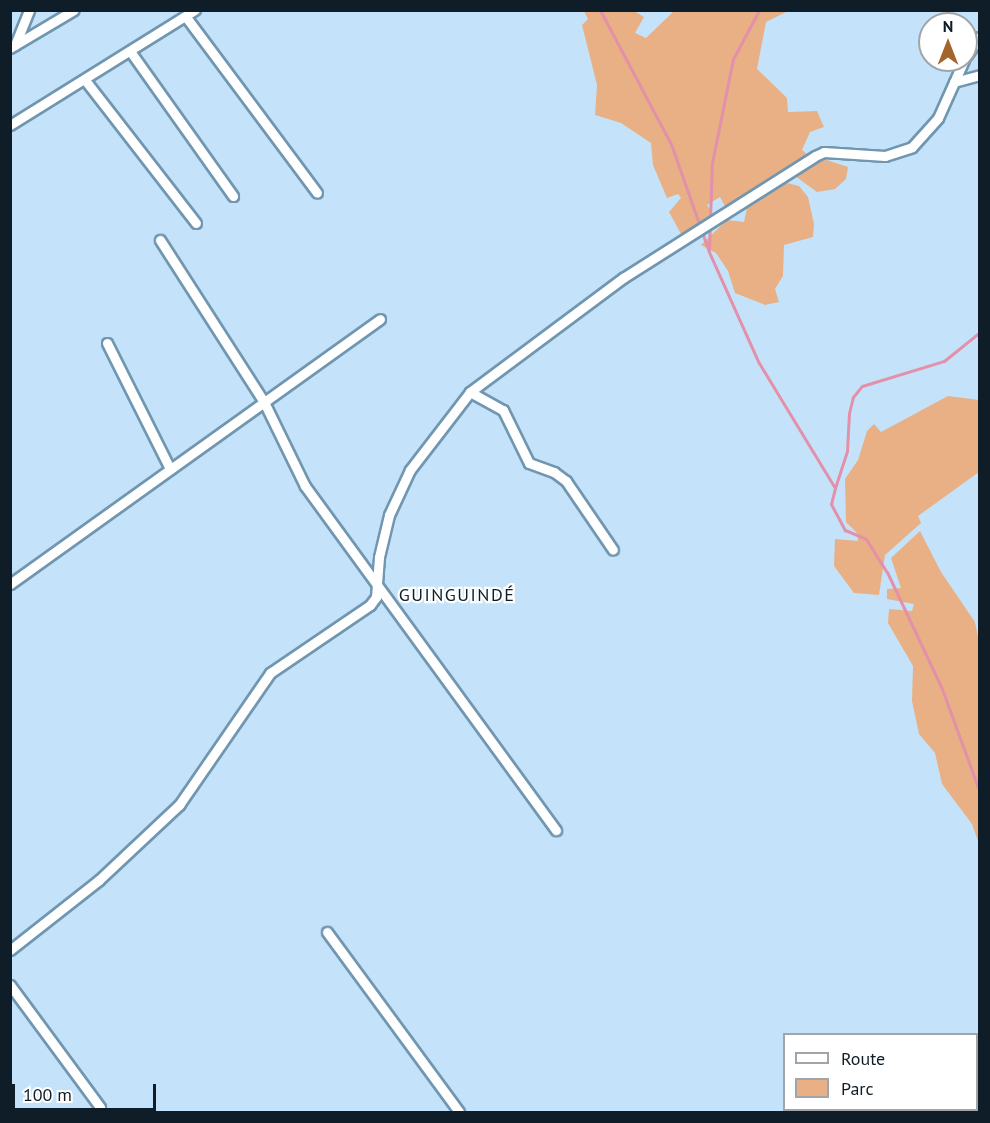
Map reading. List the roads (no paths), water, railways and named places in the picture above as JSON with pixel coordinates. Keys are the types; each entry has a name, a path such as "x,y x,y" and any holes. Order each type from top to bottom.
{"street":[{"path":"13,47 29,10"},
{"path":"13,47 74,10"},
{"path":"10,125 195,10"},
{"path":"186,16 316,193"},
{"path":"130,51 233,196"},
{"path":"10,950 99,880 178,805 270,673 370,605 376,597 389,515 410,470 470,392 622,278 815,156 824,152 885,156 912,147 938,118 958,72"},
{"path":"953,83 980,75"},
{"path":"85,80 195,223"},
{"path":"160,240 264,402 305,486 556,830"},
{"path":"10,584 380,319"},
{"path":"107,343 170,469"},
{"path":"470,392 503,410 529,463 554,472 566,481 613,550"},
{"path":"327,932 459,1113"},
{"path":"10,985 100,1107"}],"waterway":[{"path":"600,10 671,144 709,252 759,363 835,488 831,504 845,530 866,539 887,572 942,689 980,793"},
{"path":"710,219 712,163 733,59 759,10"},
{"path":"709,249 710,226"},
{"path":"835,488 847,451 849,413 853,397 862,386 944,361 980,332"}],"district":[{"name":"GUINGUINDÉ","path":"457,595"}]}
